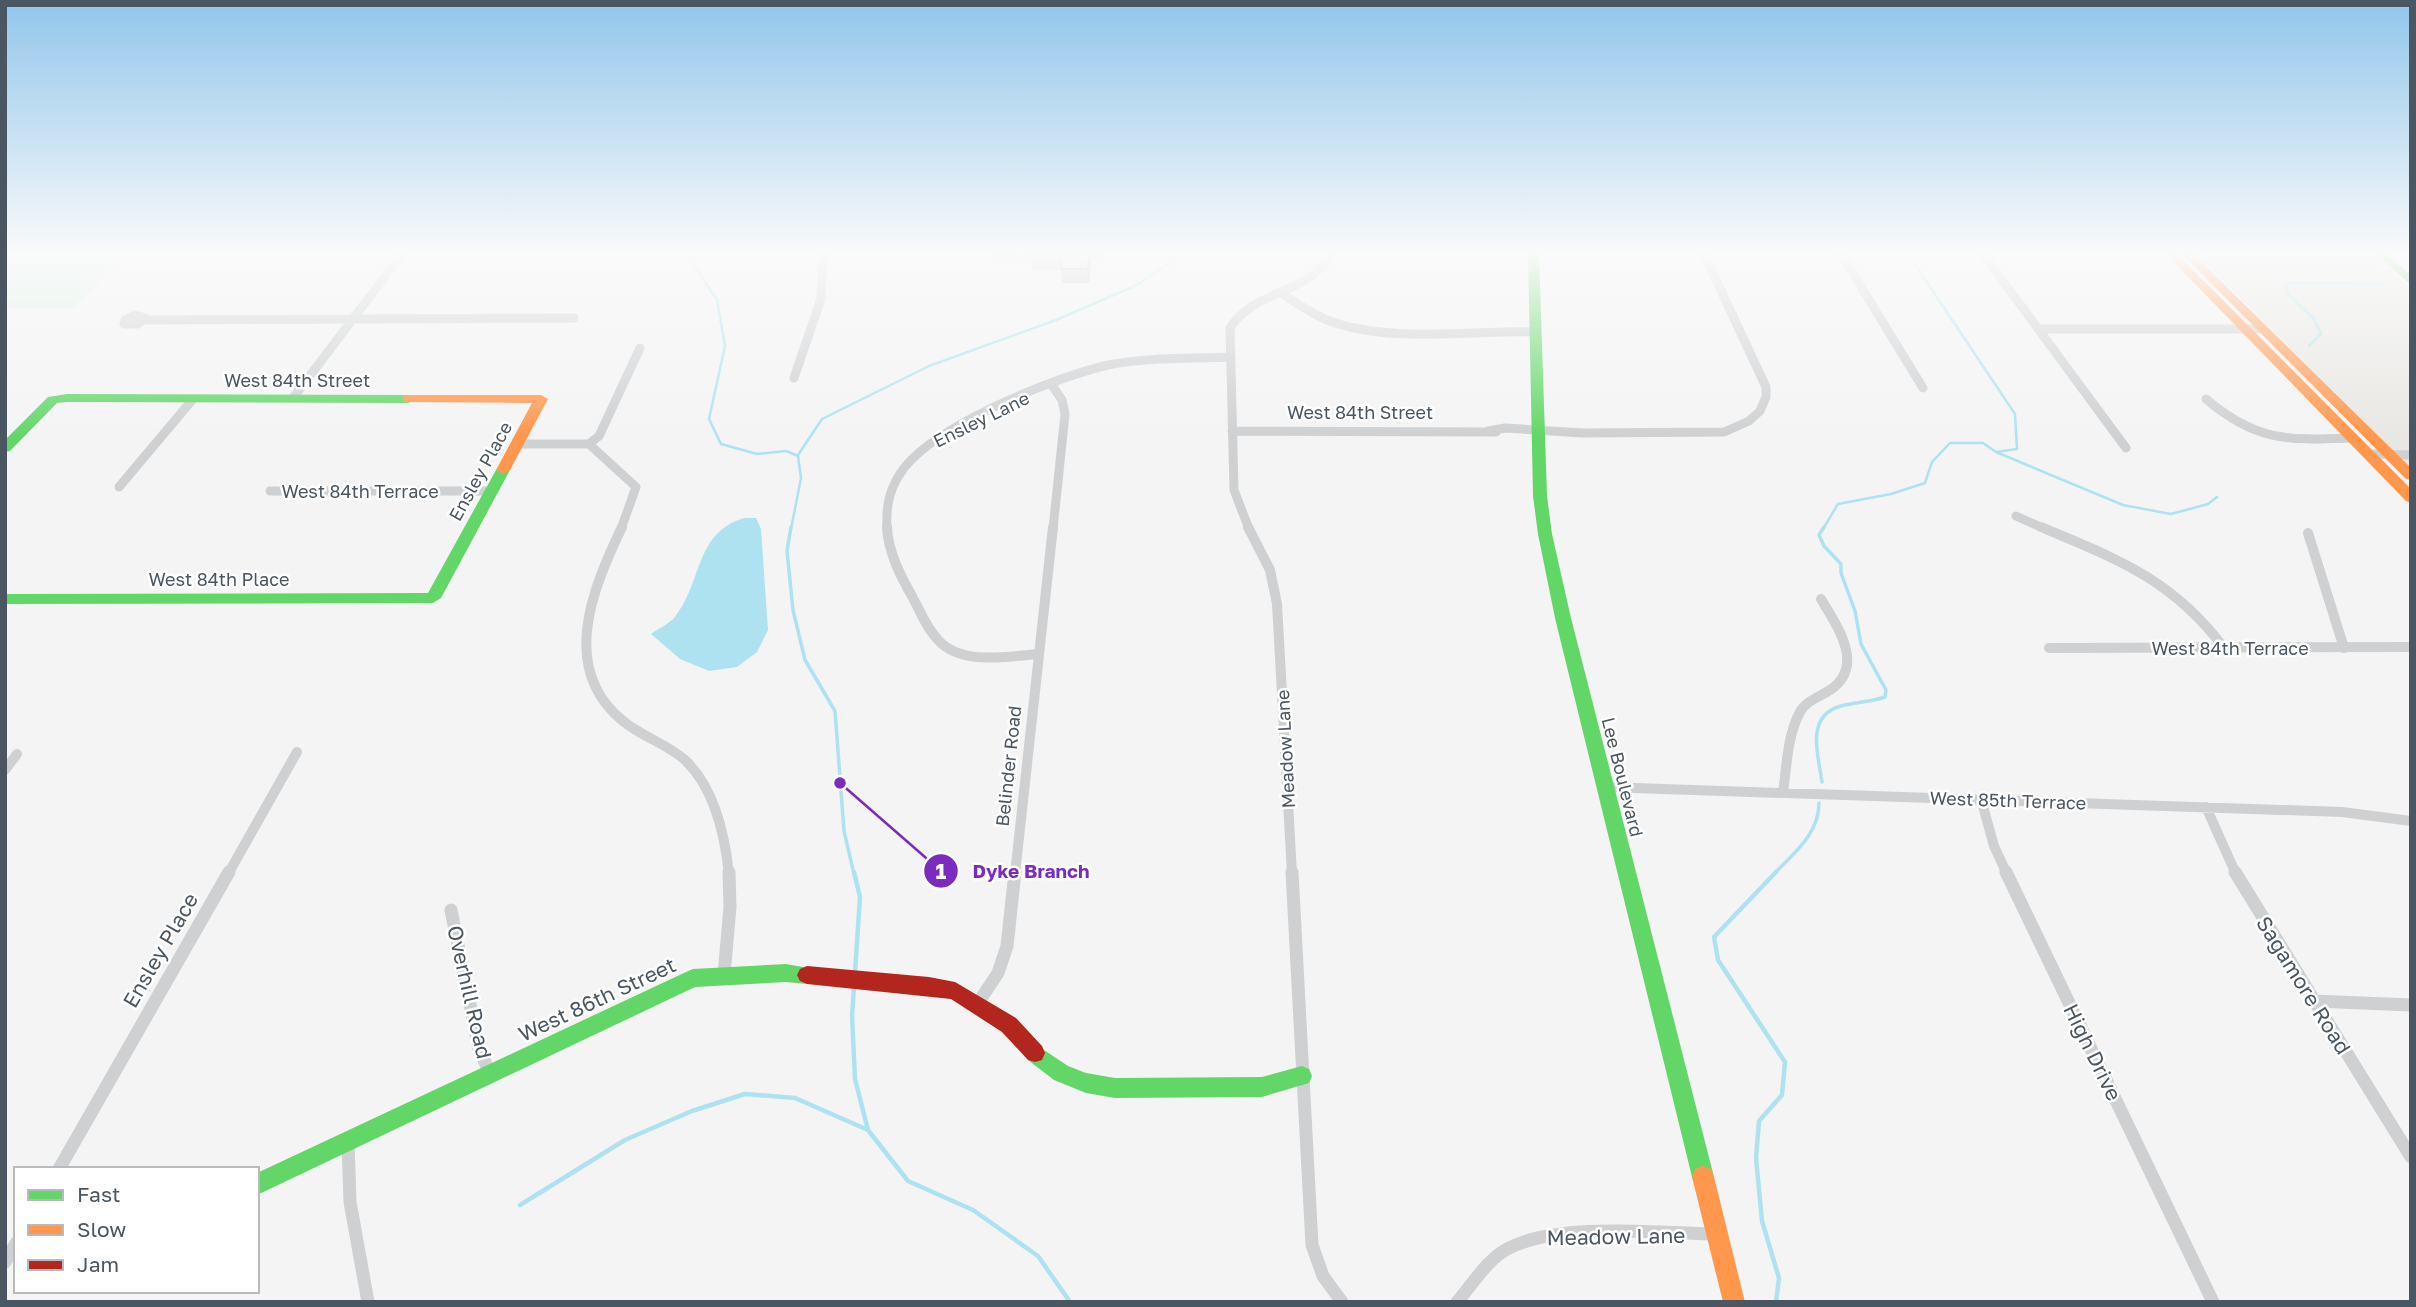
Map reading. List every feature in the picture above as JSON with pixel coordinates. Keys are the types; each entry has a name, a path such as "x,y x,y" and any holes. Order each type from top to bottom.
{"street":[{"path":"293,398 355,315"},
{"path":"794,378 816,315"},
{"name":"Meadow Lane","path":"1237,315 1233,318 1230,328 1235,499 1270,570 1277,604 1312,1245 1320,1272 1331,1291 1342,1302"},
{"path":"1316,315 1369,330 1536,335"},
{"name":"Lee Boulevard","path":"1535,315 1540,496 1545,534 1605,787 1734,1302"},
{"name":"West 84th Street","path":"1232,431 1717,433 1741,426 1754,417 1763,406 1766,387 1732,315"},
{"path":"1878,315 1923,388"},
{"path":"2029,315 2126,449"},
{"path":"2239,315 2411,476"},
{"path":"2242,315 2411,498"},
{"path":"144,320 575,318"},
{"path":"2039,329 2255,329"},
{"path":"517,444 589,444 598,436 640,348"},
{"name":"Ensley Lane","path":"1039,654 966,654 943,645 934,636 891,556 886,525 891,491 899,475 921,450 958,426 1084,372 1118,364 1231,357"},
{"name":"Belinder Road","path":"978,1003 998,973 1007,946 1065,414 1062,400 1052,385"},
{"path":"118,487 193,399"},
{"name":"West 84th Street","path":"5,448 53,400 541,399"},
{"name":"Ensley Place","path":"433,598 541,399"},
{"path":"2206,399 2239,425 2270,437 2354,438"},
{"path":"589,444 595,453 636,487 634,500 614,544 590,612 585,661 588,674 603,699 619,717 631,728 680,755 694,770 706,792 722,838 730,884 724,975"},
{"path":"2369,454 2411,455"},
{"name":"West 84th Terrace","path":"270,491 491,491"},
{"path":"2016,516 2134,568 2158,582 2199,616 2224,648"},
{"path":"2308,533 2344,648"},
{"name":"West 84th Place","path":"5,599 433,598"},
{"path":"1783,792 1793,734 1800,712 1806,704 1835,686 1846,673 1850,661 1842,637 1821,599"},
{"name":"West 84th Terrace","path":"2049,648 2411,647"},
{"name":"Ensley Place","path":"60,1167 297,752"},
{"path":"5,770 17,754"},
{"name":"West 85th Terrace","path":"1605,787 2342,812 2411,821"},
{"name":"High Drive","path":"1982,799 1994,846 2213,1302"},
{"name":"Sagamore Road","path":"2206,807 2230,864 2411,1157"},
{"name":"Overhill Road","path":"451,910 479,1049 490,1073"},
{"name":"West 86th Street","path":"259,1183 693,978 786,973 892,982 956,991 978,1003"},
{"path":"2314,1001 2411,1006"},
{"path":"978,1003 1009,1025 1043,1061 1061,1073 1086,1083 1115,1088 1262,1087 1302,1076"},
{"path":"348,1142 350,1202 368,1302"},
{"name":"Meadow Lane","path":"1457,1302 1487,1265 1508,1248 1531,1238 1560,1234 1717,1234"}],"shaded area":[{"path":"2257,315 2411,315 2411,469"}],"water":[{"path":"744,518 756,518 761,529 768,630 757,652 737,667 709,671 680,659 651,634 674,618 716,535 728,525"}],"waterway":[{"path":"720,315 725,346 709,419 721,444 757,454 786,451 798,456 801,478 791,529"},
{"path":"798,455 822,419 929,366 1068,315"},
{"path":"1949,315 2015,414 2017,449 1996,452"},
{"path":"2309,346 2321,334 2310,315"},
{"path":"1823,529 1838,504 1891,494 1925,483 1932,462 1950,443 1983,443 1996,452"},
{"path":"1996,452 2123,505 2171,514 2208,504 2217,497"},
{"path":"791,527 787,551 793,610 805,660 835,711 844,831 854,874"},
{"path":"1822,782 1816,737 1822,718 1841,706 1885,697 1886,690 1861,644 1855,611 1841,573 1841,564 1824,546 1819,535 1824,527"},
{"path":"1774,874 1810,834 1818,814 1819,803"},
{"path":"854,872 860,897 855,972"},
{"path":"1776,872 1714,937 1718,960 1785,1062 1782,1095 1759,1121 1756,1158 1762,1221 1779,1278 1776,1302"},
{"path":"854,987 852,1016 855,1079 868,1130"},
{"path":"520,1205 625,1140 692,1111 745,1094 795,1098 868,1130"},
{"path":"868,1130 908,1181 973,1210 1038,1256 1070,1302"}],"traffic: fast":[{"path":"1535,315 1540,496 1545,534 1563,618 1703,1177"},
{"path":"5,448 53,400 67,398 408,399"},
{"path":"5,599 433,598 503,470"},
{"path":"259,1183 693,978 786,973 807,975"},
{"path":"1035,1053 1061,1073 1086,1083 1115,1088 1262,1087 1302,1076"}],"traffic: slow":[{"path":"2231,315 2411,498"},
{"path":"2249,315 2411,476"},
{"path":"408,399 541,399 503,470"},
{"path":"1703,1177 1734,1302"}],"traffic: jam":[{"path":"807,975 929,986 955,991 1009,1025 1035,1053"}],"place":[{"name":"Dyke Branch","path":"840,783"}]}
